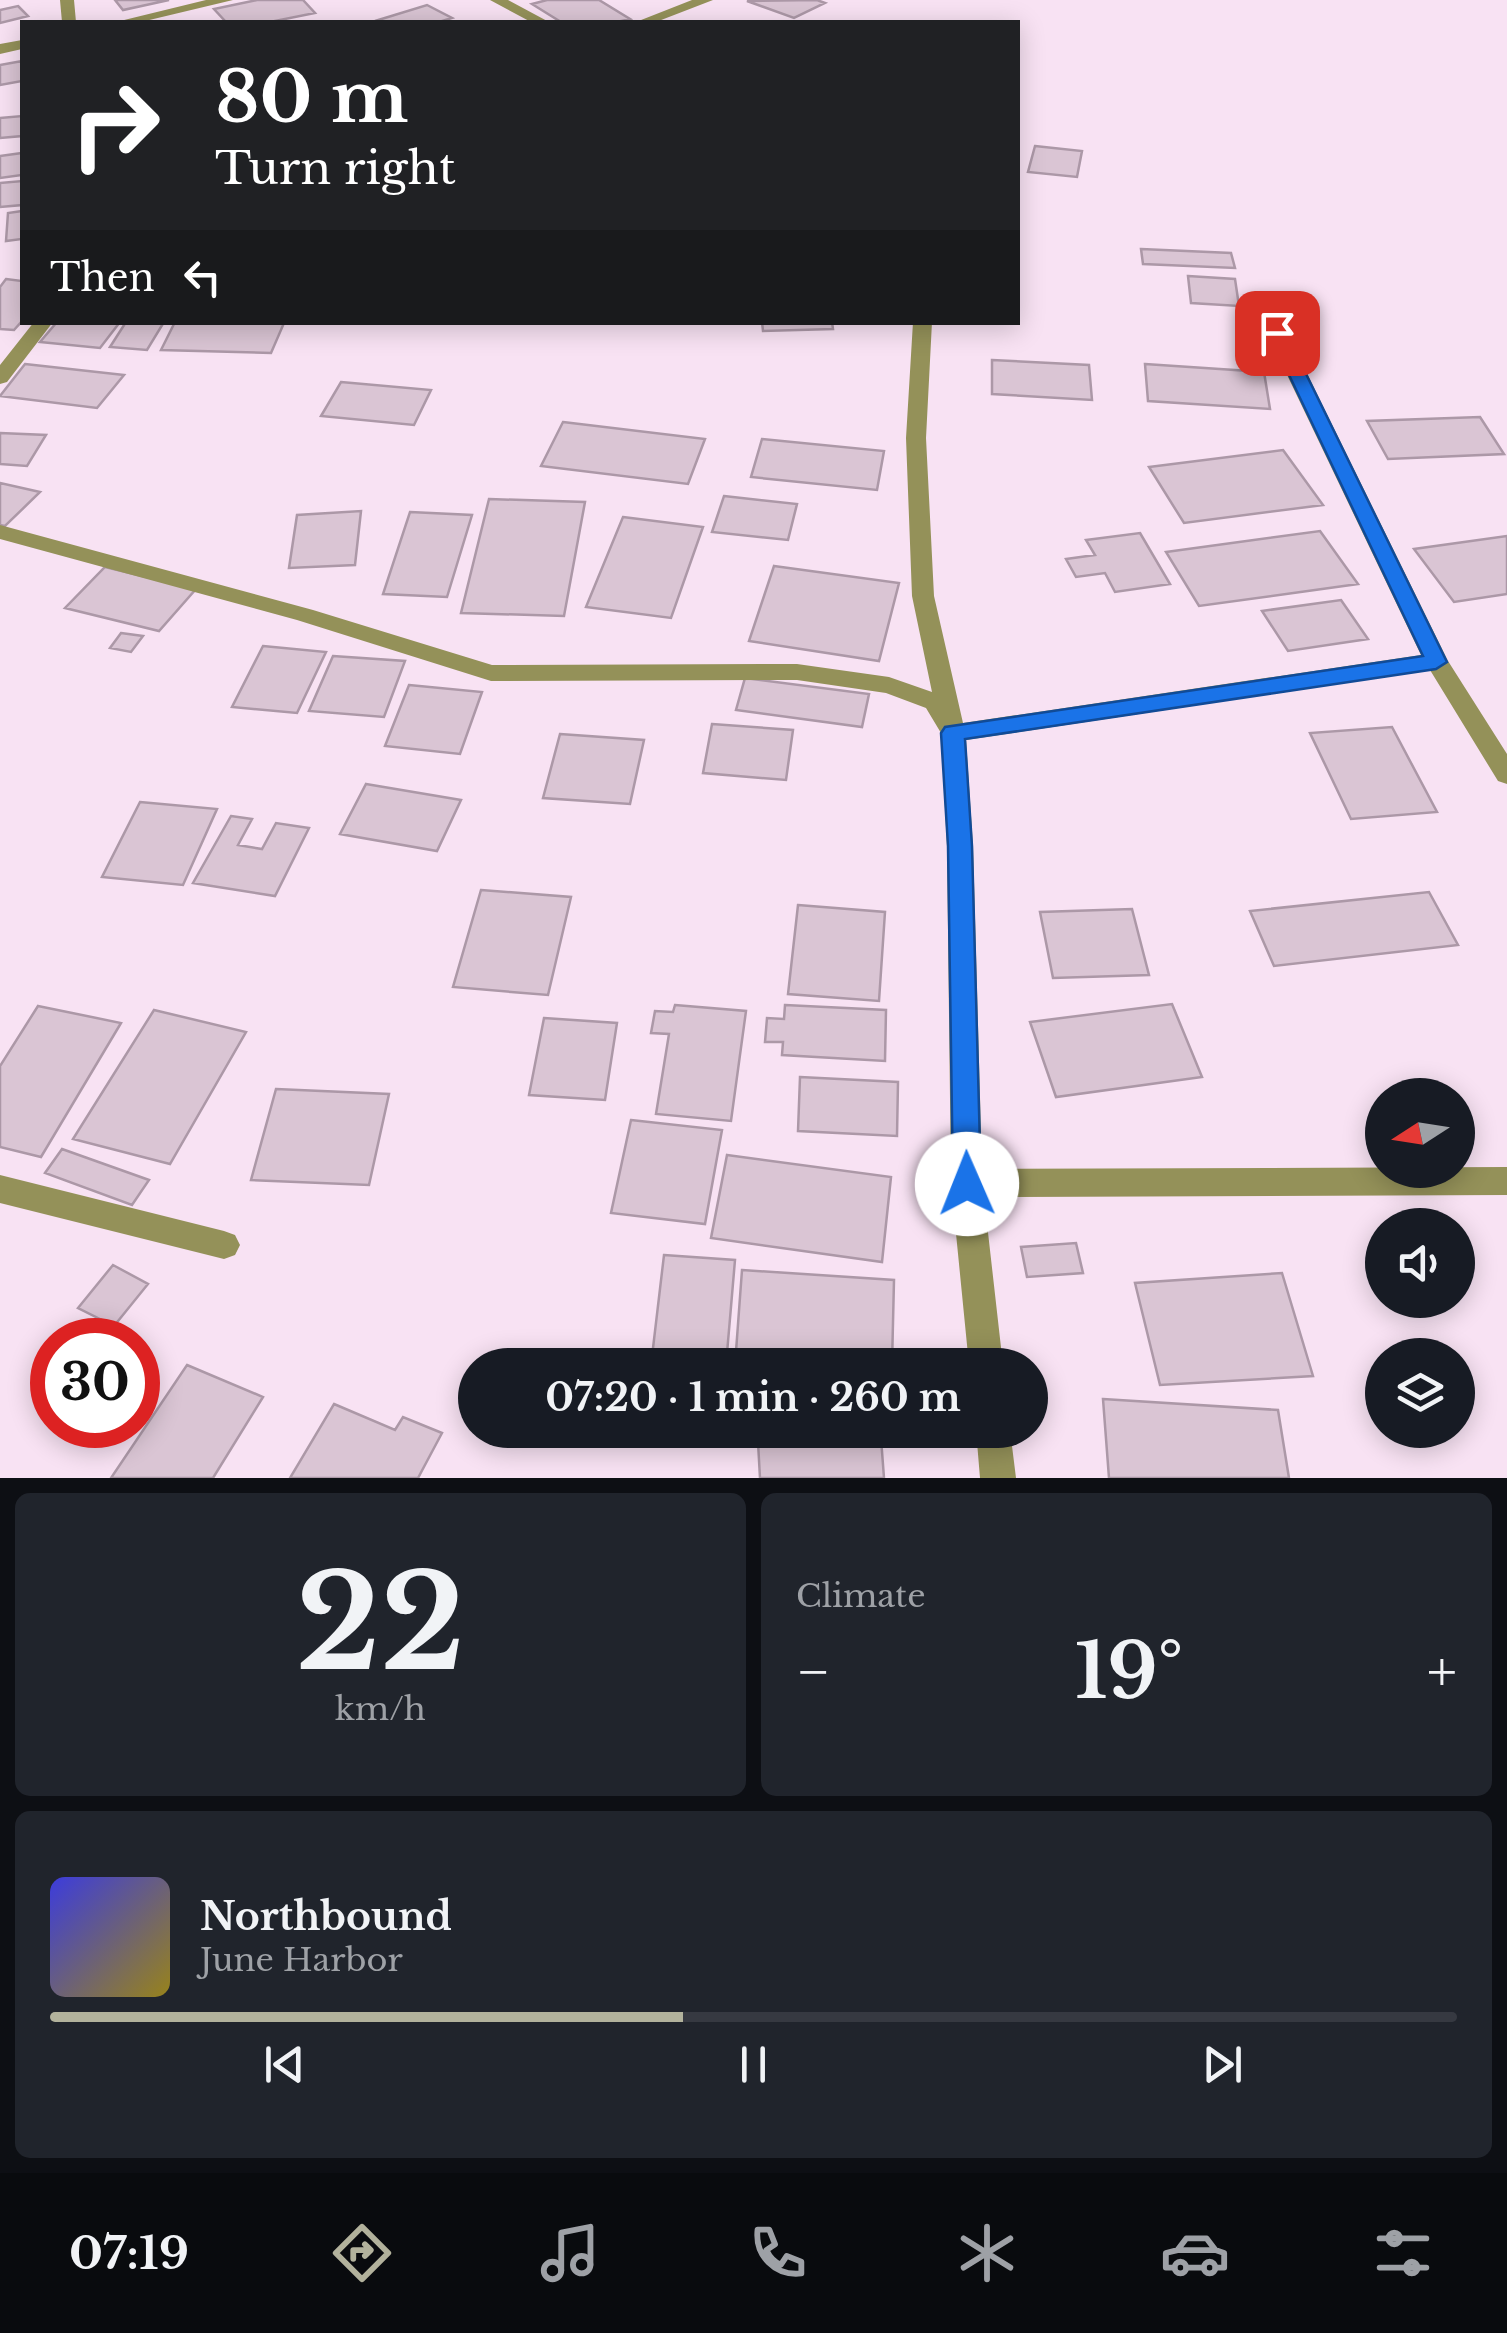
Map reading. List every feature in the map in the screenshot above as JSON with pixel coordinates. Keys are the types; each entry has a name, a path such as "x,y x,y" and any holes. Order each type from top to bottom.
{"street":[{"path":"132,20 226,0"},
{"path":"497,0 538,20"},
{"path":"648,20 706,0"},
{"path":"0,378 42,325"},
{"path":"922,325 916,438 923,596 953,733 960,846 967,1184 984,1348"},
{"path":"1277,333 1436,662 1507,776"},
{"path":"0,532 305,614 491,673 797,672 889,684 935,702 953,733"},
{"path":"953,733 1436,662"},
{"path":"967,1184 1507,1181"},
{"path":"0,1189 224,1245"},
{"path":"995,1448 998,1478"}],"building":[{"path":"115,0 169,0 123,10"},
{"path":"257,0 303,0 315,13 280,20 224,20 214,9"},
{"path":"547,0 599,0 630,19 558,20 532,4"},
{"path":"747,1 825,3 794,18"},
{"path":"427,5 452,18 446,20 378,20"},
{"path":"18,6 28,16 0,23 0,10"},
{"path":"20,61 20,81 0,85 0,65"},
{"path":"20,116 20,136 0,138 0,118"},
{"path":"1035,146 1082,151 1077,177 1028,172"},
{"path":"20,153 20,175 0,178 0,156"},
{"path":"20,181 20,205 0,207 0,183"},
{"path":"20,211 20,239 6,241 8,213"},
{"path":"1141,249 1231,253 1235,268 1143,264"},
{"path":"1188,276 1235,279 1239,306 1191,303"},
{"path":"6,279 20,281 20,323 14,330 0,329 0,287"},
{"path":"54,325 118,325 100,348 40,342"},
{"path":"124,325 162,325 147,350 110,347"},
{"path":"174,325 283,325 271,353 161,350"},
{"path":"762,325 832,325 833,329 763,331"},
{"path":"992,360 1089,365 1092,400 992,394"},
{"path":"25,364 124,375 97,408 0,396"},
{"path":"1145,364 1264,372 1270,409 1148,401"},
{"path":"341,382 431,390 414,425 321,416"},
{"path":"1480,417 1504,454 1388,459 1367,421"},
{"path":"563,422 705,439 688,484 541,466"},
{"path":"0,433 46,435 27,466 0,464"},
{"path":"762,439 884,451 877,490 751,477"},
{"path":"1283,450 1323,505 1184,523 1149,467"},
{"path":"0,483 40,492 5,526 0,525"},
{"path":"724,496 797,504 788,540 712,532"},
{"path":"489,499 585,502 564,616 461,613"},
{"path":"361,511 355,565 289,568 297,515"},
{"path":"410,512 472,515 447,597 383,594"},
{"path":"623,517 703,527 671,618 586,607"},
{"path":"1320,531 1358,584 1199,606 1166,552"},
{"path":"1140,533 1170,584 1115,592 1105,573 1076,577 1066,559 1095,555 1086,540"},
{"path":"1507,536 1507,594 1454,602 1414,549"},
{"path":"774,566 899,583 879,661 749,641"},
{"path":"105,567 196,589 159,631 65,608"},
{"path":"1341,600 1368,639 1288,651 1262,611"},
{"path":"121,633 143,636 131,652 110,648"},
{"path":"263,646 326,652 297,713 232,707"},
{"path":"333,656 405,661 384,717 309,711"},
{"path":"745,678 869,694 862,727 736,710"},
{"path":"409,685 482,692 460,754 385,746"},
{"path":"712,724 793,730 786,780 703,773"},
{"path":"1392,727 1437,812 1351,819 1310,733"},
{"path":"560,734 644,740 630,804 543,798"},
{"path":"366,784 461,800 437,851 340,834"},
{"path":"140,802 217,809 183,885 102,877"},
{"path":"231,816 252,819 238,845 262,849 276,823 309,828 275,896 193,883"},
{"path":"481,890 571,897 548,995 453,987"},
{"path":"1429,892 1458,945 1274,966 1250,911"},
{"path":"798,905 885,912 879,1001 788,994"},
{"path":"1132,909 1149,975 1053,978 1040,912"},
{"path":"1172,1004 1202,1077 1056,1097 1030,1022"},
{"path":"675,1005 746,1011 731,1121 656,1114 669,1034 651,1033 655,1011 673,1012"},
{"path":"785,1005 886,1010 885,1061 782,1055 783,1042 765,1042 767,1018 784,1019"},
{"path":"38,1006 121,1023 41,1157 0,1147 0,1066"},
{"path":"154,1010 246,1032 170,1164 73,1139"},
{"path":"544,1018 617,1023 605,1100 529,1095"},
{"path":"800,1077 898,1082 897,1136 798,1131"},
{"path":"276,1089 389,1094 369,1185 251,1180"},
{"path":"631,1120 722,1130 705,1224 611,1213"},
{"path":"62,1149 149,1180 132,1205 45,1173"},
{"path":"727,1155 891,1177 882,1262 711,1238"},
{"path":"1076,1243 1083,1273 1027,1277 1021,1247"},
{"path":"664,1255 735,1260 727,1348 653,1348"},
{"path":"113,1265 148,1284 120,1318 98,1318 78,1308"},
{"path":"742,1270 894,1280 892,1348 736,1348"},
{"path":"1282,1273 1313,1376 1160,1385 1135,1283"},
{"path":"187,1365 263,1397 213,1478 111,1478 131,1448 160,1448 160,1405"},
{"path":"1103,1399 1278,1410 1289,1478 1109,1478"},
{"path":"334,1404 395,1430 403,1417 442,1433 418,1478 290,1478"},
{"path":"758,1448 882,1448 884,1478 760,1478"}],"route":[{"path":"967,1184 960,846 953,733 1436,662 1277,333"}]}
